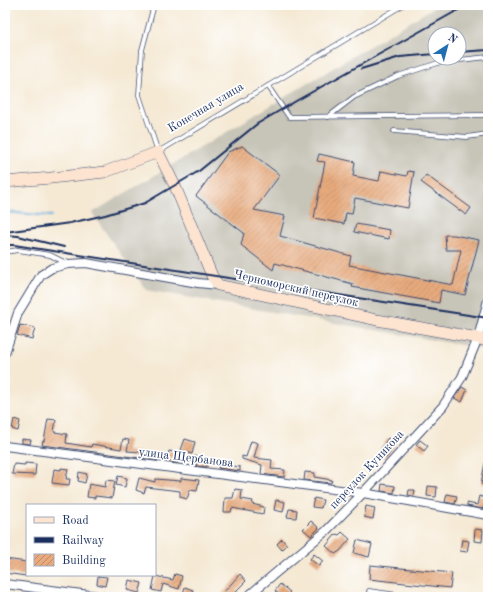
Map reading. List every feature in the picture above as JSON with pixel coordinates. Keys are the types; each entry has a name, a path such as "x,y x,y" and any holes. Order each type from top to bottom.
{"street":[{"name":"Конечная улица","path":"5,182 105,172 158,152"},
{"name":"Черноморский переулок","path":"158,152 175,186 212,276 218,285 377,320 483,340"},
{"path":"5,353 18,313 41,275 52,268 68,264 86,263 198,283 218,285"},
{"name":"переулок Куникова","path":"247,597 326,531 364,493 443,406 483,340 488,300"},
{"name":"улица Щербанова","path":"5,446 364,493 488,515"},
{"path":"5,584 105,597"}],"lane":[{"path":"154,5 142,50 139,95 158,152"},
{"name":"Конечная улица","path":"158,152 403,5"},
{"path":"328,117 354,97 398,76 441,62 488,57"},
{"path":"268,86 289,117 488,115"},
{"path":"394,131 467,137 488,134"},
{"path":"5,252 18,250 50,255 68,264"},
{"path":"369,591 411,597"}],"shaded area":[{"path":"438,5 488,5 488,351 479,348 146,290 92,213"}],"building":[{"path":"242,146 280,175 254,210 285,216 280,236 351,256 349,265 453,285 461,250 446,250 445,235 454,235 479,240 465,295 441,290 439,303 352,287 353,284 275,263 273,270 241,245 244,233 196,196 228,152"},
{"path":"319,154 355,162 353,176 379,181 381,171 407,176 408,171 414,172 408,208 355,198 352,214 346,213 344,224 314,218 325,162 317,161"},
{"path":"426,175 471,208 466,215 421,182"},
{"path":"356,224 390,230 389,239 354,232"},
{"path":"20,325 35,328 32,339 17,335"},
{"path":"462,387 467,390 462,402 454,398"},
{"path":"14,419 20,421 18,431 12,429"},
{"path":"48,419 56,420 54,432 67,434 66,443 91,447 92,444 121,449 123,439 129,440 127,451 168,454 169,451 180,453 178,463 42,445"},
{"path":"388,438 396,443 386,458 378,454"},
{"path":"22,439 31,440 30,444 22,443"},
{"path":"185,439 195,442 192,454 181,450"},
{"path":"420,440 428,446 424,451 416,445"},
{"path":"251,441 258,443 254,458 272,460 271,469 285,470 284,477 261,474 262,465 242,459 242,456 246,457"},
{"path":"195,456 208,459 207,467 196,466 197,463 194,462"},
{"path":"220,462 228,463 227,465 240,467 240,471 218,468"},
{"path":"25,463 36,464 35,475 12,474 14,464 25,465"},
{"path":"485,463 488,463 487,485 481,484"},
{"path":"61,468 68,469 66,479 70,479 69,485 52,483 54,469 61,470"},
{"path":"79,472 87,474 85,483 78,481"},
{"path":"305,472 315,473 314,477 332,480 331,483 304,480"},
{"path":"118,476 127,478 125,487 116,485"},
{"path":"139,478 155,482 155,479 181,481 181,478 199,480 197,491 190,490 187,499 180,497 180,491 146,487 144,493 136,490"},
{"path":"106,480 115,481 112,498 95,496 95,498 87,497 89,484 105,487"},
{"path":"382,484 395,486 394,493 381,491"},
{"path":"428,486 437,487 436,497 427,496"},
{"path":"235,489 242,490 241,499 253,501 252,504 264,507 263,514 232,508 231,512 224,512 225,498 233,498"},
{"path":"409,490 415,490 414,496 408,495"},
{"path":"447,494 457,496 455,504 445,502"},
{"path":"479,496 486,498 483,509 467,506 467,503 477,505"},
{"path":"314,498 323,500 321,508 312,507"},
{"path":"276,500 285,502 283,512 274,510"},
{"path":"366,506 375,508 373,519 364,517"},
{"path":"289,509 297,510 296,518 287,517"},
{"path":"311,521 319,528 311,536 303,529"},
{"path":"475,529 483,530 482,542 474,541"},
{"path":"342,532 350,539 340,551 335,554 326,546 336,534 339,535"},
{"path":"282,539 287,545 282,550 277,544"},
{"path":"357,540 372,544 369,557 354,553"},
{"path":"462,540 469,541 467,552 460,551"},
{"path":"314,554 323,561 319,566 310,559"},
{"path":"5,559 26,562 26,576 5,573"},
{"path":"370,565 452,573 450,588 369,579"},
{"path":"175,574 182,576 179,589 163,584 161,592 152,590 155,576 173,580"},
{"path":"240,574 246,581 236,591 242,597 225,597 222,594"},
{"path":"98,576 107,577 105,586 97,584"},
{"path":"129,580 142,583 139,593 127,590"},
{"path":"280,584 290,592 286,597 283,597 275,591"},
{"path":"185,587 193,590 191,597 182,597"}],"waterway":[{"path":"5,212 52,216"}],"railway":[{"path":"5,232 70,223 105,215 145,203 199,171 257,124 467,5"},
{"path":"467,51 488,50"},
{"path":"361,69 400,57 427,55"},
{"path":"5,235 18,236 64,247"},
{"path":"5,245 14,245 488,318"}]}
